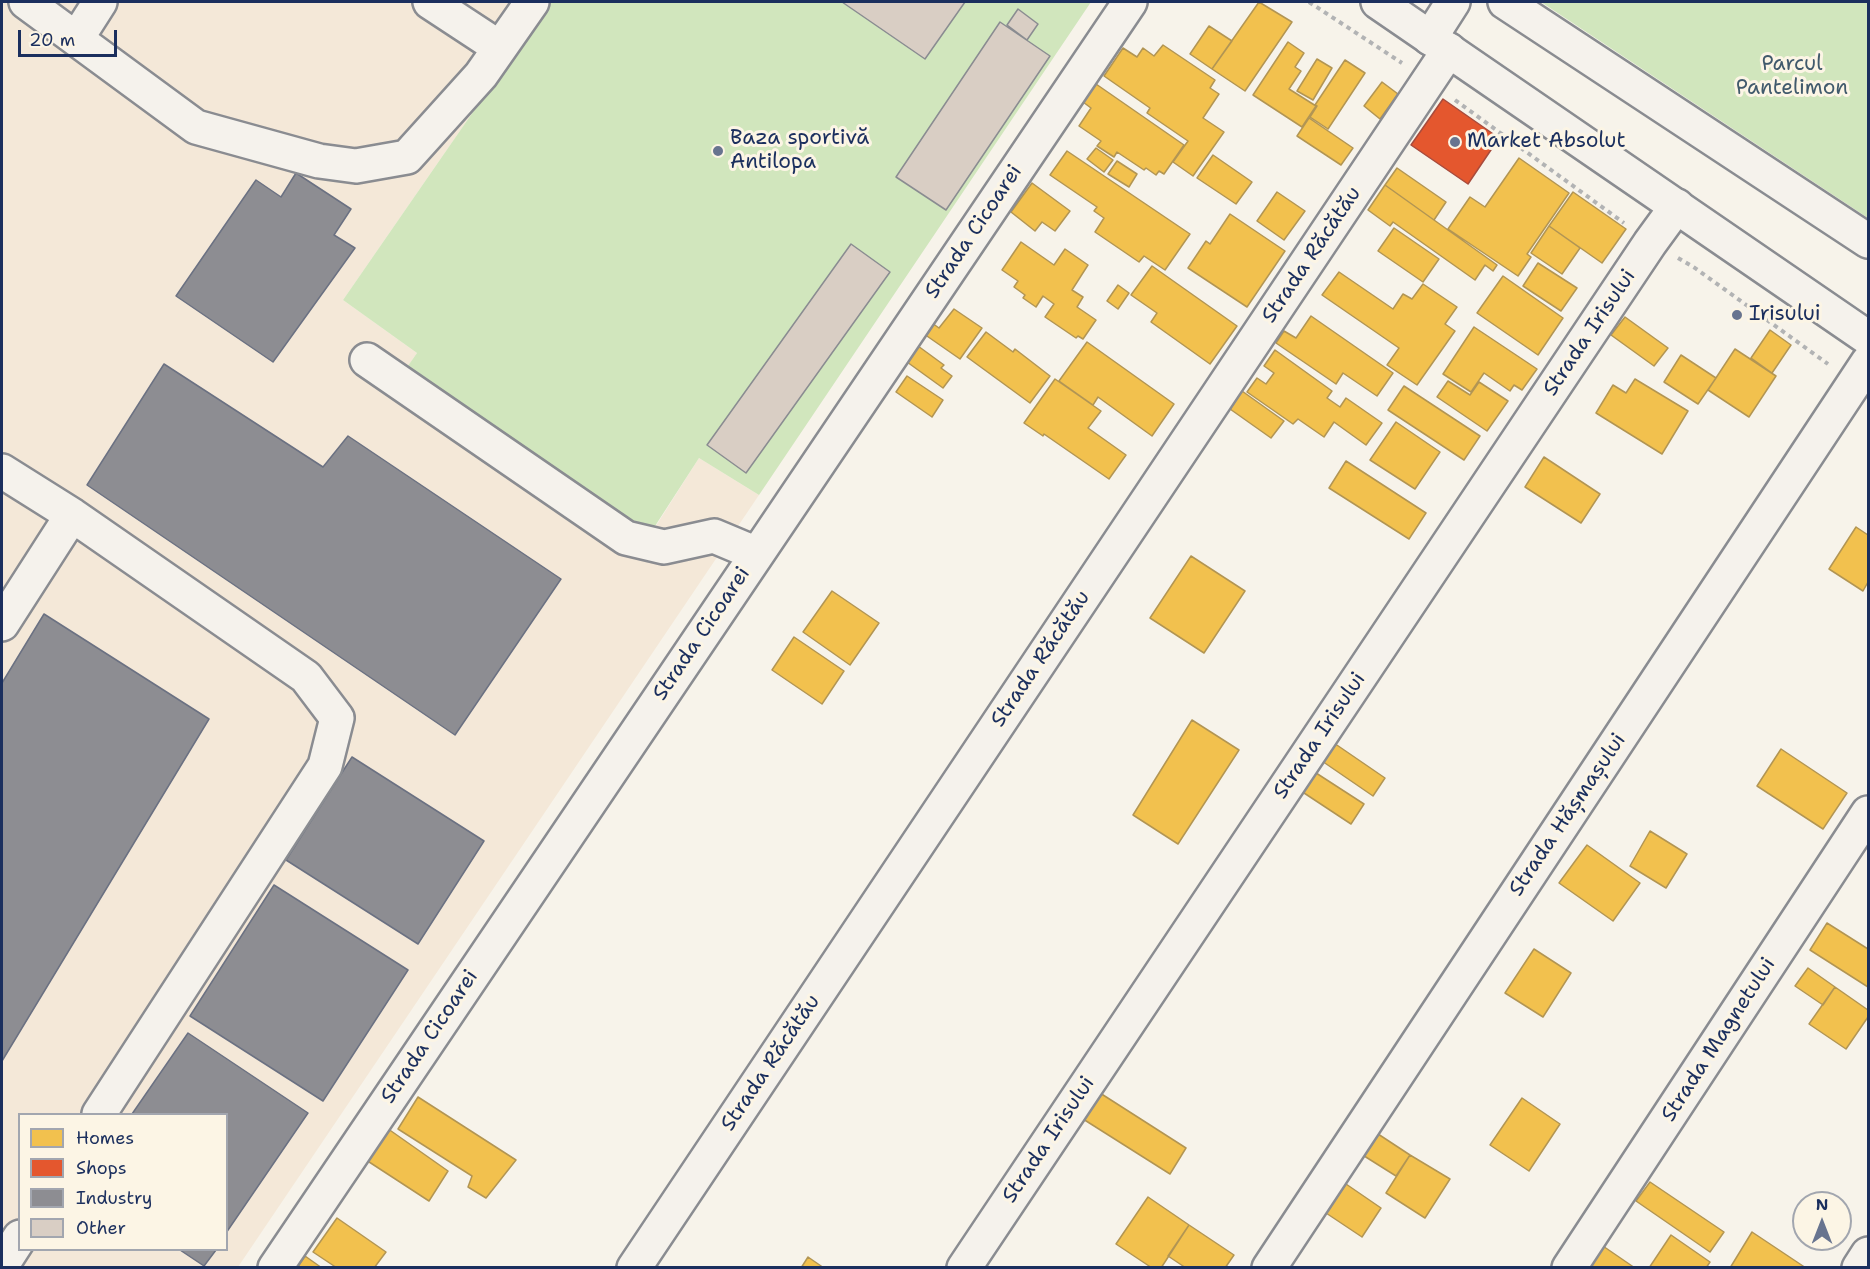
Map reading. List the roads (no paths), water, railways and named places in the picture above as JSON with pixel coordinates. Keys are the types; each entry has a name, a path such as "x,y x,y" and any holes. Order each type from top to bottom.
{"street":[{"path":"27,2 196,127 319,160 356,166 407,157 481,75 532,2"},
{"path":"76,38 100,2"},
{"path":"430,2 500,48"},
{"name":"Strada Cicoarei","path":"275,1268 1130,2"},
{"path":"1378,2 1869,338"},
{"name":"Strada Răcătău","path":"634,1268 1428,80 1453,2"},
{"path":"1505,2 1869,241"},
{"name":"Strada Irisului","path":"964,1268 1677,206"},
{"path":"367,360 626,538 664,547 714,536 757,554"},
{"name":"Strada Hășmașului","path":"1269,1268 1861,373"},
{"path":"2,471 72,515 306,677 337,718 325,766 100,1113"},
{"path":"2,624 72,515"},
{"name":"Strada Magnetului","path":"1569,1268 1869,813"},
{"path":"2,1264 18,1240"},
{"path":"1859,1268 1869,1254"}],"place":[{"name":"Market Absolut","path":"1455,142"},
{"name":"Baza sportivă Antilopa","path":"718,151"},
{"name":"Irisului","path":"1737,315"}],"park label":[{"name":"Parcul Pantelimon","path":"1792,77"}]}
